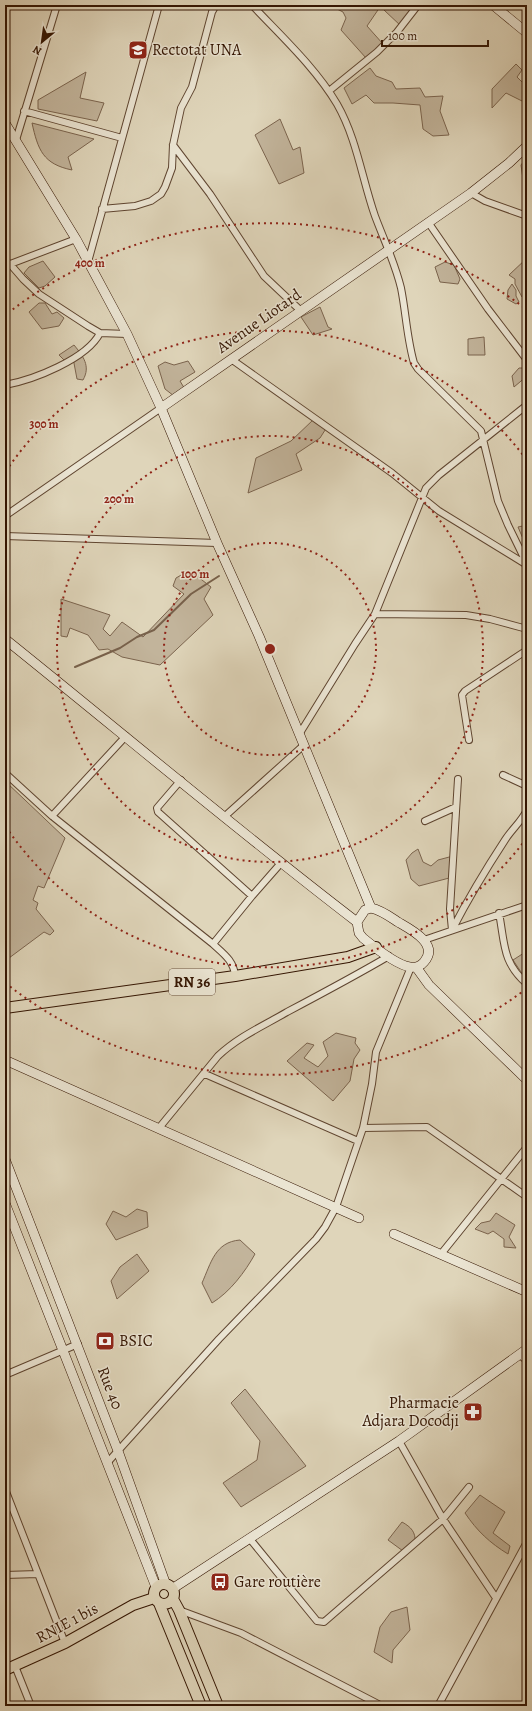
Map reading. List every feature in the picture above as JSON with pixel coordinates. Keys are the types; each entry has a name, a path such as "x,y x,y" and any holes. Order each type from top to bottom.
{"main road":[{"name":"RN 36","path":"5,1008 235,976 352,956 376,947"},
{"path":"201,1706 153,1594 156,1587 163,1584 170,1591 179,1610 218,1706"},
{"path":"156,1600 165,1604 170,1591"},
{"name":"RNIE 1 bis","path":"10,1668 65,1643 121,1611 142,1601 156,1600"}],"street":[{"path":"16,140 56,5"},
{"path":"88,262 159,5"},
{"path":"102,209 135,206 151,201 161,194 170,178 173,145 181,108 192,87 212,12 216,5"},
{"path":"252,5 304,60 329,91 338,106 353,140 375,216 401,287 414,363 418,369 478,426 481,431 498,501 527,565"},
{"path":"329,91 377,52 397,32 418,5"},
{"path":"493,5 527,33"},
{"path":"24,111 122,138"},
{"path":"5,123 76,239 127,334 161,408 217,543 259,636 371,908"},
{"path":"173,145 210,194 264,276 301,310"},
{"name":"Avenue Liotard","path":"5,516 388,249 471,193 509,163 527,146"},
{"path":"471,193 485,201 527,216"},
{"path":"428,222 488,309 527,360"},
{"path":"76,239 8,265 39,294 100,333 127,334"},
{"path":"5,384 26,380 66,362 96,341 100,333"},
{"path":"231,359 392,473 439,511 527,565"},
{"path":"300,733 375,614 426,488 527,405"},
{"path":"5,536 217,543"},
{"path":"375,614 466,615 490,619 527,629"},
{"path":"5,639 181,780 281,863 357,922 359,932 368,942 399,962 414,967 429,985 527,1080"},
{"path":"469,740 462,695 464,691 527,650"},
{"path":"52,816 126,736"},
{"path":"224,817 304,744"},
{"path":"5,773 52,816 213,944 232,962 235,976"},
{"path":"503,775 527,786"},
{"path":"452,930 451,903 458,779"},
{"path":"181,780 157,808 158,812 252,896"},
{"path":"425,821 456,807"},
{"path":"452,930 470,895 506,838 521,821 527,810"},
{"path":"213,944 281,863"},
{"path":"424,940 499,913 527,905"},
{"path":"357,922 365,910 371,908 382,911 415,932 424,940 428,951 428,956 422,965 414,967"},
{"path":"499,913 507,959 513,970 527,984"},
{"path":"159,1128 221,1054 252,1031 341,984 389,956"},
{"path":"107,1463 219,1339 326,1227 336,1207 363,1128 372,1084 376,1052 414,967"},
{"path":"5,1060 359,1218"},
{"path":"205,1074 358,1141"},
{"path":"363,1128 427,1127 527,1196"},
{"path":"441,1254 527,1147"},
{"name":"Rue 40","path":"5,1160 78,1344 170,1591"},
{"name":"Rue 40","path":"5,1203 156,1587"},
{"path":"394,1234 527,1292"},
{"path":"5,1375 78,1344"},
{"path":"170,1591 398,1441 523,1352 527,1361"},
{"path":"398,1441 443,1519 496,1598"},
{"path":"250,1538 317,1621 324,1622 443,1519 469,1487"},
{"path":"5,1489 65,1643"},
{"path":"438,1706 527,1542"},
{"path":"5,1575 38,1574"},
{"path":"179,1610 241,1633 382,1706"},
{"path":"10,1668 31,1706"}],"shaded area":[{"path":"329,5 378,5 380,7 367,26 383,44 366,58 341,30 346,18 343,12"},
{"path":"388,5 418,5 401,26 384,10"},
{"path":"516,64 522,70 517,77 527,86 527,102 506,93 492,108 492,89"},
{"path":"370,68 376,76 392,82 396,89 420,88 425,97 443,96 440,111 449,135 433,136 423,129 420,105 374,103 366,95 352,104 344,88"},
{"path":"86,72 80,98 104,103 97,121 38,109 38,100"},
{"path":"280,119 293,150 300,147 304,173 279,184 255,135"},
{"path":"32,123 94,139 68,157 72,170 54,164 48,160 40,148"},
{"path":"527,157 527,188 524,186 521,165"},
{"path":"527,258 527,299 522,297 515,284 515,279 509,275"},
{"path":"43,261 55,277 45,286 39,288 24,273 29,267"},
{"path":"445,262 454,265 460,279 458,284 440,282 435,267"},
{"path":"512,284 516,290 516,296 519,302 516,304 507,299 508,290"},
{"path":"39,303 45,303 52,314 57,312 64,318 59,326 42,329 29,312"},
{"path":"320,307 328,327 332,329 313,335 301,317"},
{"path":"484,337 485,355 468,355 468,339"},
{"path":"74,345 85,361 86,370 83,380 77,379 73,358 66,362 59,355"},
{"path":"188,361 195,372 180,381 186,391 174,396 165,389 158,366 165,362 174,365"},
{"path":"519,368 527,368 527,376 514,387 512,376"},
{"path":"314,419 327,427 320,438 296,454 302,470 248,493 256,458 291,441"},
{"path":"527,525 527,548 518,527"},
{"path":"193,573 211,587 204,599 213,615 160,665 122,657 108,649 99,650 88,635 70,628 67,637 61,636 61,599 110,615 103,629 110,636 122,622 143,637 184,594 173,586 176,578 183,574"},
{"path":"5,781 65,838 44,888 38,886 33,900 38,903 36,909 54,931 50,935 44,932 5,961"},
{"path":"418,849 423,862 431,866 438,860 453,856 453,877 419,886 411,879 406,860"},
{"path":"527,951 527,981 513,960"},
{"path":"336,1033 356,1038 355,1043 360,1050 354,1059 350,1081 333,1101 287,1061 307,1043 314,1045 304,1058 318,1067 328,1056 323,1042"},
{"path":"137,1209 147,1212 148,1227 116,1240 106,1224 113,1211 126,1217"},
{"path":"496,1213 515,1225 509,1237 516,1248 504,1247 504,1239 493,1231 488,1234 475,1229 481,1223 490,1221"},
{"path":"240,1240 255,1254 247,1268 236,1281 225,1293 212,1303 202,1283 211,1261 219,1249 232,1242"},
{"path":"137,1254 149,1271 117,1299 111,1281 120,1267"},
{"path":"245,1389 306,1466 241,1507 223,1483 257,1460 260,1441 231,1403"},
{"path":"480,1495 505,1512 493,1533 510,1546 508,1554 484,1536 465,1513"},
{"path":"402,1522 412,1530 415,1536 415,1543 403,1551 388,1540"},
{"path":"407,1607 410,1630 393,1650 392,1663 374,1652 380,1627 391,1612"}],"waterway":[{"path":"75,667 120,648 137,637 154,630 191,594 219,576"}],"place":[{"name":"Rectotat UNA","path":"138,50"},
{"name":"BSIC","path":"105,1341"},
{"name":"Pharmacie Adjara Docodji","path":"473,1412"},
{"name":"Gare routière","path":"220,1582"}]}
